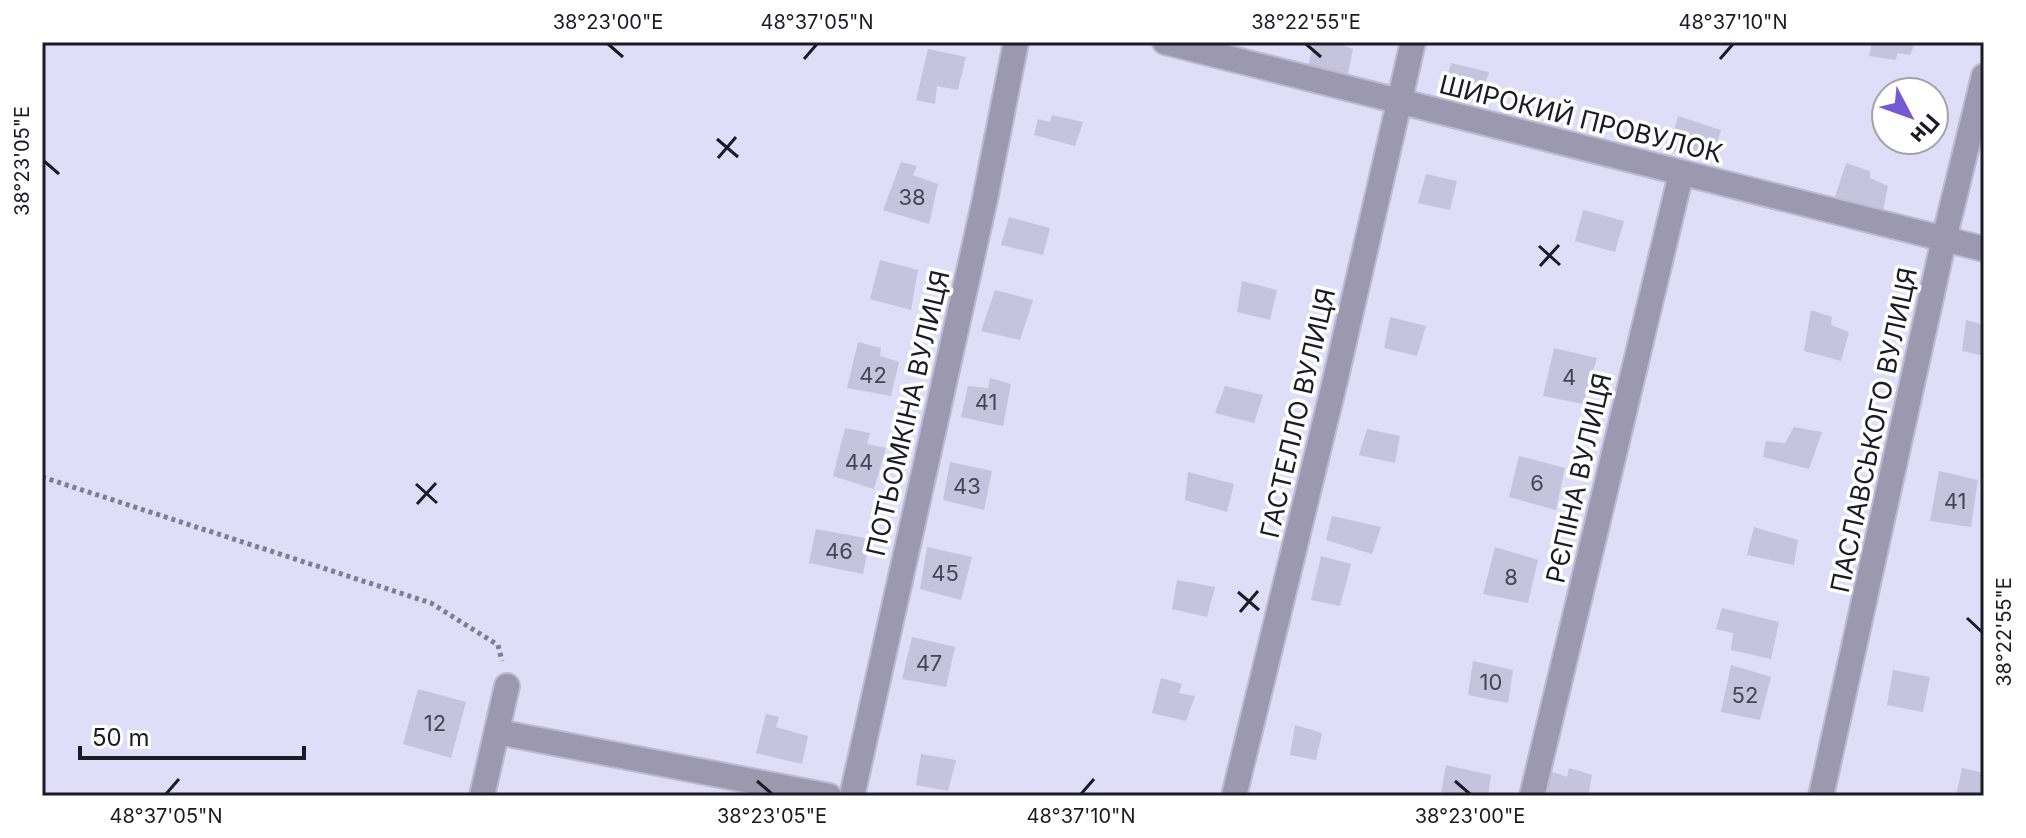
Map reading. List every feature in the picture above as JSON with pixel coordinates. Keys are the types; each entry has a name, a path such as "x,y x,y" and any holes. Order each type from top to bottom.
{"street":[{"name":"ПОТЬОМКІНА ВУЛИЦЯ","path":"852,796 985,199 1016,42"},
{"name":"ШИРОКИЙ ПРОВУЛОК","path":"1165,42 1984,249"},
{"name":"ГАСТЕЛЛО ВУЛИЦЯ","path":"1234,796 1335,381 1413,42"},
{"name":"ПАСЛАВСЬКОГО ВУЛИЦЯ","path":"1821,796 1944,239 1984,76"},
{"name":"РЄПІНА ВУЛИЦЯ","path":"1532,796 1681,174"},
{"path":"482,796 507,686"},
{"path":"498,732 829,796"}],"path":[{"path":"42,477 431,603 498,645 507,686"}],"building":[{"path":"1309,42 1333,42 1353,49 1347,78 1307,69 1314,44"},
{"path":"1872,42 1915,42 1910,55 1898,53 1895,60 1869,56"},
{"path":"928,49 966,57 958,90 937,86 935,104 916,100"},
{"path":"1451,63 1489,72 1479,102 1443,92"},
{"path":"1052,115 1083,122 1075,146 1034,135 1038,119 1050,122"},
{"path":"1678,116 1721,130 1711,161 1669,150"},
{"path":"901,162 917,166 913,175 938,184 929,224 883,210"},
{"path":"1846,163 1870,171 1870,178 1888,186 1883,210 1835,197"},
{"path":"1426,174 1457,181 1450,210 1418,203"},
{"path":"1583,210 1624,221 1615,252 1575,241"},
{"path":"1009,217 1050,228 1043,255 1001,245"},
{"path":"880,260 918,270 911,310 870,299"},
{"path":"1242,281 1277,290 1270,320 1237,312"},
{"path":"995,290 1033,300 1020,340 981,331"},
{"path":"1811,310 1832,317 1831,325 1849,332 1841,361 1804,351"},
{"path":"1390,317 1426,326 1417,356 1384,348"},
{"path":"1966,320 1984,325 1984,356 1962,351"},
{"path":"858,342 881,348 880,356 899,362 891,396 847,388"},
{"path":"1554,348 1597,358 1583,404 1543,396"},
{"path":"990,378 1011,384 1003,426 961,417 968,386 988,388"},
{"path":"1225,386 1263,395 1254,423 1215,413"},
{"path":"1794,427 1822,432 1809,469 1763,457 1766,441 1785,443"},
{"path":"845,428 870,433 867,444 886,448 874,489 833,476"},
{"path":"1367,429 1400,436 1395,463 1359,455"},
{"path":"1519,456 1565,468 1556,510 1509,497"},
{"path":"950,462 992,471 984,510 943,500"},
{"path":"1939,471 1978,480 1971,527 1930,521"},
{"path":"1188,472 1234,484 1227,512 1185,500"},
{"path":"1332,516 1381,527 1372,554 1326,540"},
{"path":"1754,527 1798,540 1794,565 1747,555"},
{"path":"816,529 870,539 863,574 809,563"},
{"path":"927,547 972,557 961,600 920,589"},
{"path":"1495,547 1538,560 1528,603 1483,594"},
{"path":"1321,556 1351,564 1340,606 1311,600"},
{"path":"1177,580 1215,587 1207,617 1172,609"},
{"path":"1722,608 1779,622 1771,659 1731,650 1733,633 1716,629"},
{"path":"912,637 955,647 946,687 902,679"},
{"path":"1473,661 1513,670 1508,703 1468,695"},
{"path":"1731,665 1771,677 1760,720 1721,712"},
{"path":"1893,670 1930,677 1923,712 1887,705"},
{"path":"1161,678 1182,684 1179,693 1195,696 1186,721 1152,713"},
{"path":"418,689 466,702 451,758 403,744"},
{"path":"766,714 779,717 776,727 808,736 802,764 756,753"},
{"path":"1295,725 1322,733 1316,760 1290,755"},
{"path":"921,754 956,760 948,791 916,785"},
{"path":"1446,765 1491,775 1488,796 1441,793"},
{"path":"1569,768 1592,775 1588,796 1544,796 1550,771 1567,777"},
{"path":"1962,768 1984,773 1984,796 1956,796"}]}
